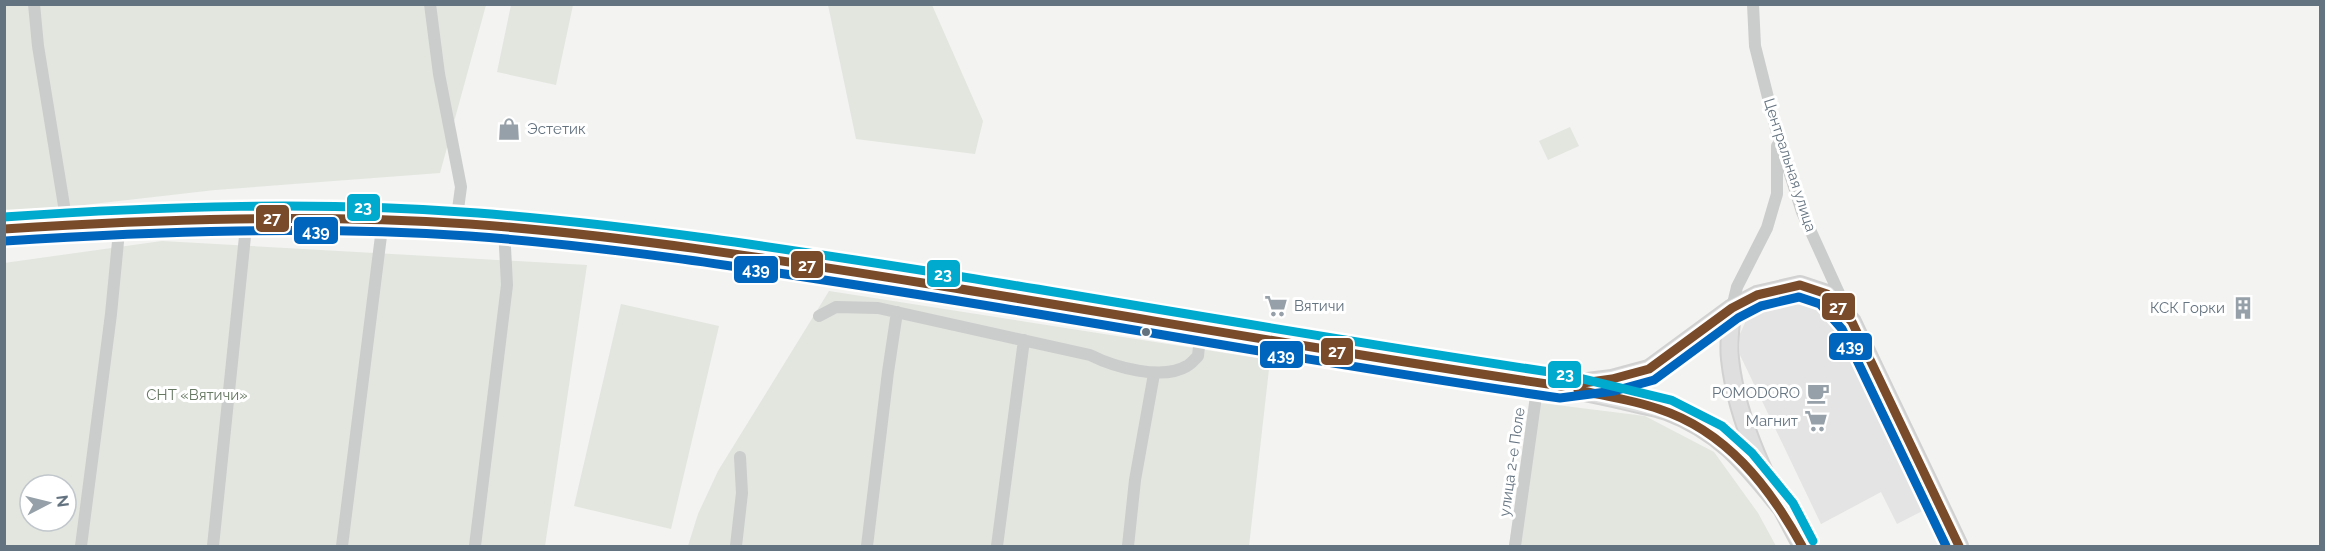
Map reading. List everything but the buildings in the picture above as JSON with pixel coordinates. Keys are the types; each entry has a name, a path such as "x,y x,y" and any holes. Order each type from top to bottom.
{"main road":[{"path":"4,229 120,221 247,217 456,224 620,239 764,258 1201,327 1561,386 1667,411 1716,436 1743,461 1784,512"},
{"path":"1561,386 1612,379 1649,369 1731,308 1757,295 1800,285 1827,294 1852,322"},
{"path":"1731,308 1730,357 1738,401 1756,450 1802,546"},
{"name":"Центральная улица","path":"1852,322 1959,546"}],"street":[{"path":"34,4 38,46 67,225"},
{"path":"430,4 439,74 461,187 456,224"},
{"name":"Центральная улица","path":"1753,4 1755,46 1777,133 1802,212 1852,322"},
{"path":"1731,308 1737,286 1767,228 1777,194 1777,133"},
{"path":"213,546 247,217"},
{"path":"342,546 383,220"},
{"path":"81,546 111,314 120,221"},
{"path":"475,546 507,285 504,228"},
{"path":"819,316 836,307 878,308 1024,339 1154,374 1171,372 1187,366 1198,356 1201,327"},
{"path":"867,546 897,312"},
{"path":"997,546 1024,339"},
{"path":"1128,546 1135,480 1154,374"},
{"name":"улица 2-е Поле","path":"1515,546 1538,382"},
{"path":"736,546 742,493 740,457"}],"shaded area":[{"path":"1799,300 1826,305 1845,325 1934,505 1897,524 1881,492 1821,524 1740,355 1740,334 1748,316 1766,307"}],"green space":[{"path":"4,5 486,5 440,173 215,190 5,214"},
{"path":"511,5 573,5 556,85 497,72"},
{"path":"828,5 932,5 983,121 975,154 856,139"},
{"path":"1570,127 1579,146 1548,160 1539,141"},
{"name":"СНТ «Вятичи»","path":"162,241 587,265 545,546 5,546 4,263"},
{"path":"829,291 1270,360 1249,546 688,546 698,514 718,471"},
{"path":"621,304 719,326 671,529 574,506"},
{"path":"1532,402 1645,416 1714,452 1758,513 1776,546 1509,546"}],"transit line":[{"name":"23","path":"4,217 122,210 300,206 419,209 536,218 709,238 824,255 1563,374 1671,400 1722,426 1752,453 1793,503 1813,541"},
{"name":"27","path":"4,229 178,220 353,219 469,224 583,234 810,265 1561,386 1612,379 1649,369 1732,308 1757,295 1800,285 1827,294 1852,322 1959,546"},
{"name":"439","path":"5,241 179,232 353,231 469,236 571,245 961,301 1560,398 1614,391 1654,380 1738,318 1761,306 1799,297 1820,304 1842,329 1946,546"},
{"name":"27","path":"1578,390 1659,409 1705,431 1725,446 1760,482 1802,546"}],"place":[{"name":"Эстетик","path":"509,129"},
{"name":"Вятичи","path":"1276,306"},
{"name":"КСК Горки","path":"2243,308"},
{"name":"POMODORO","path":"1818,393"},
{"name":"Магнит","path":"1816,421"}]}
